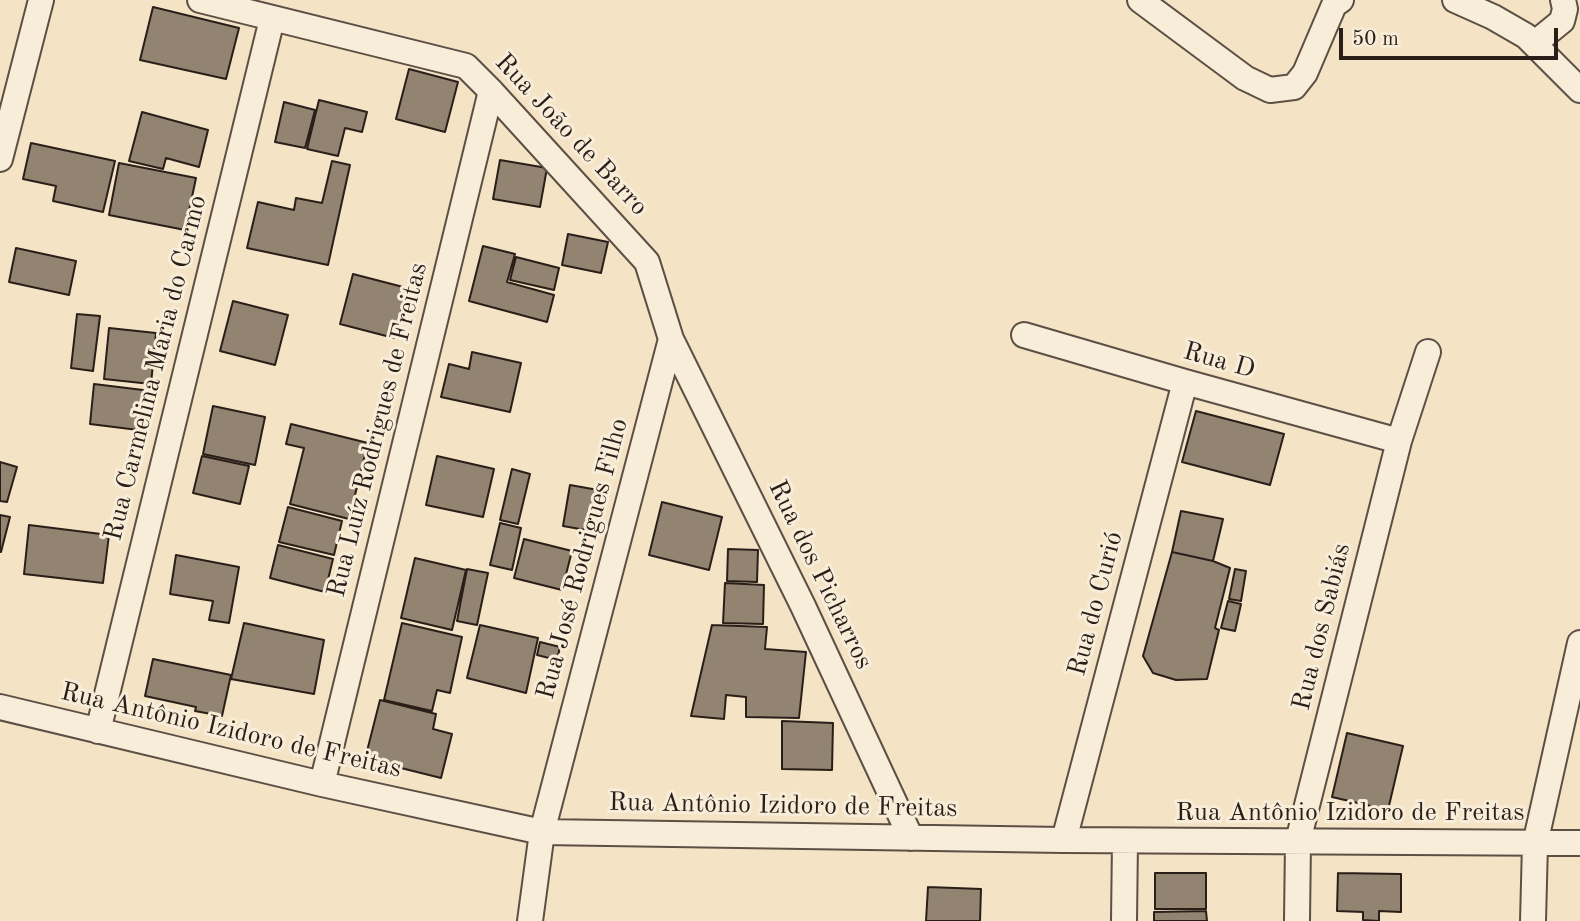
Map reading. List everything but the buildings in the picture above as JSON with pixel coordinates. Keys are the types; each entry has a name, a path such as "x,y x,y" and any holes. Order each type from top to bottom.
{"street":[{"path":"0,159 41,0"},
{"name":"Rua João de Barro","path":"200,0 466,66 647,262 671,339"},
{"path":"1140,0 1245,78 1270,90 1294,87 1300,80 1334,5 1341,0"},
{"path":"1455,0 1493,17 1535,43 1580,90"},
{"path":"1535,43 1562,21 1565,9 1563,0"},
{"name":"Rua Carmelina Maria do Carmo","path":"98,731 272,19"},
{"name":"Rua Luíz Rodrigues de Freitas","path":"322,784 491,91"},
{"name":"Rua D","path":"1024,335 1399,441"},
{"name":"Rua José Rodrigues Filho","path":"530,921 542,832 671,339"},
{"name":"Rua dos Picharros","path":"671,339 803,606 911,838"},
{"name":"Rua dos Sabiás","path":"1297,921 1298,841 1399,441 1428,352"},
{"name":"Rua do Curió","path":"1064,840 1185,382"},
{"path":"1533,921 1535,844 1580,643"},
{"name":"Rua Antônio Izidoro de Freitas","path":"0,707 322,784 542,832 1125,841 1580,843"},
{"path":"1124,921 1125,841"}]}
